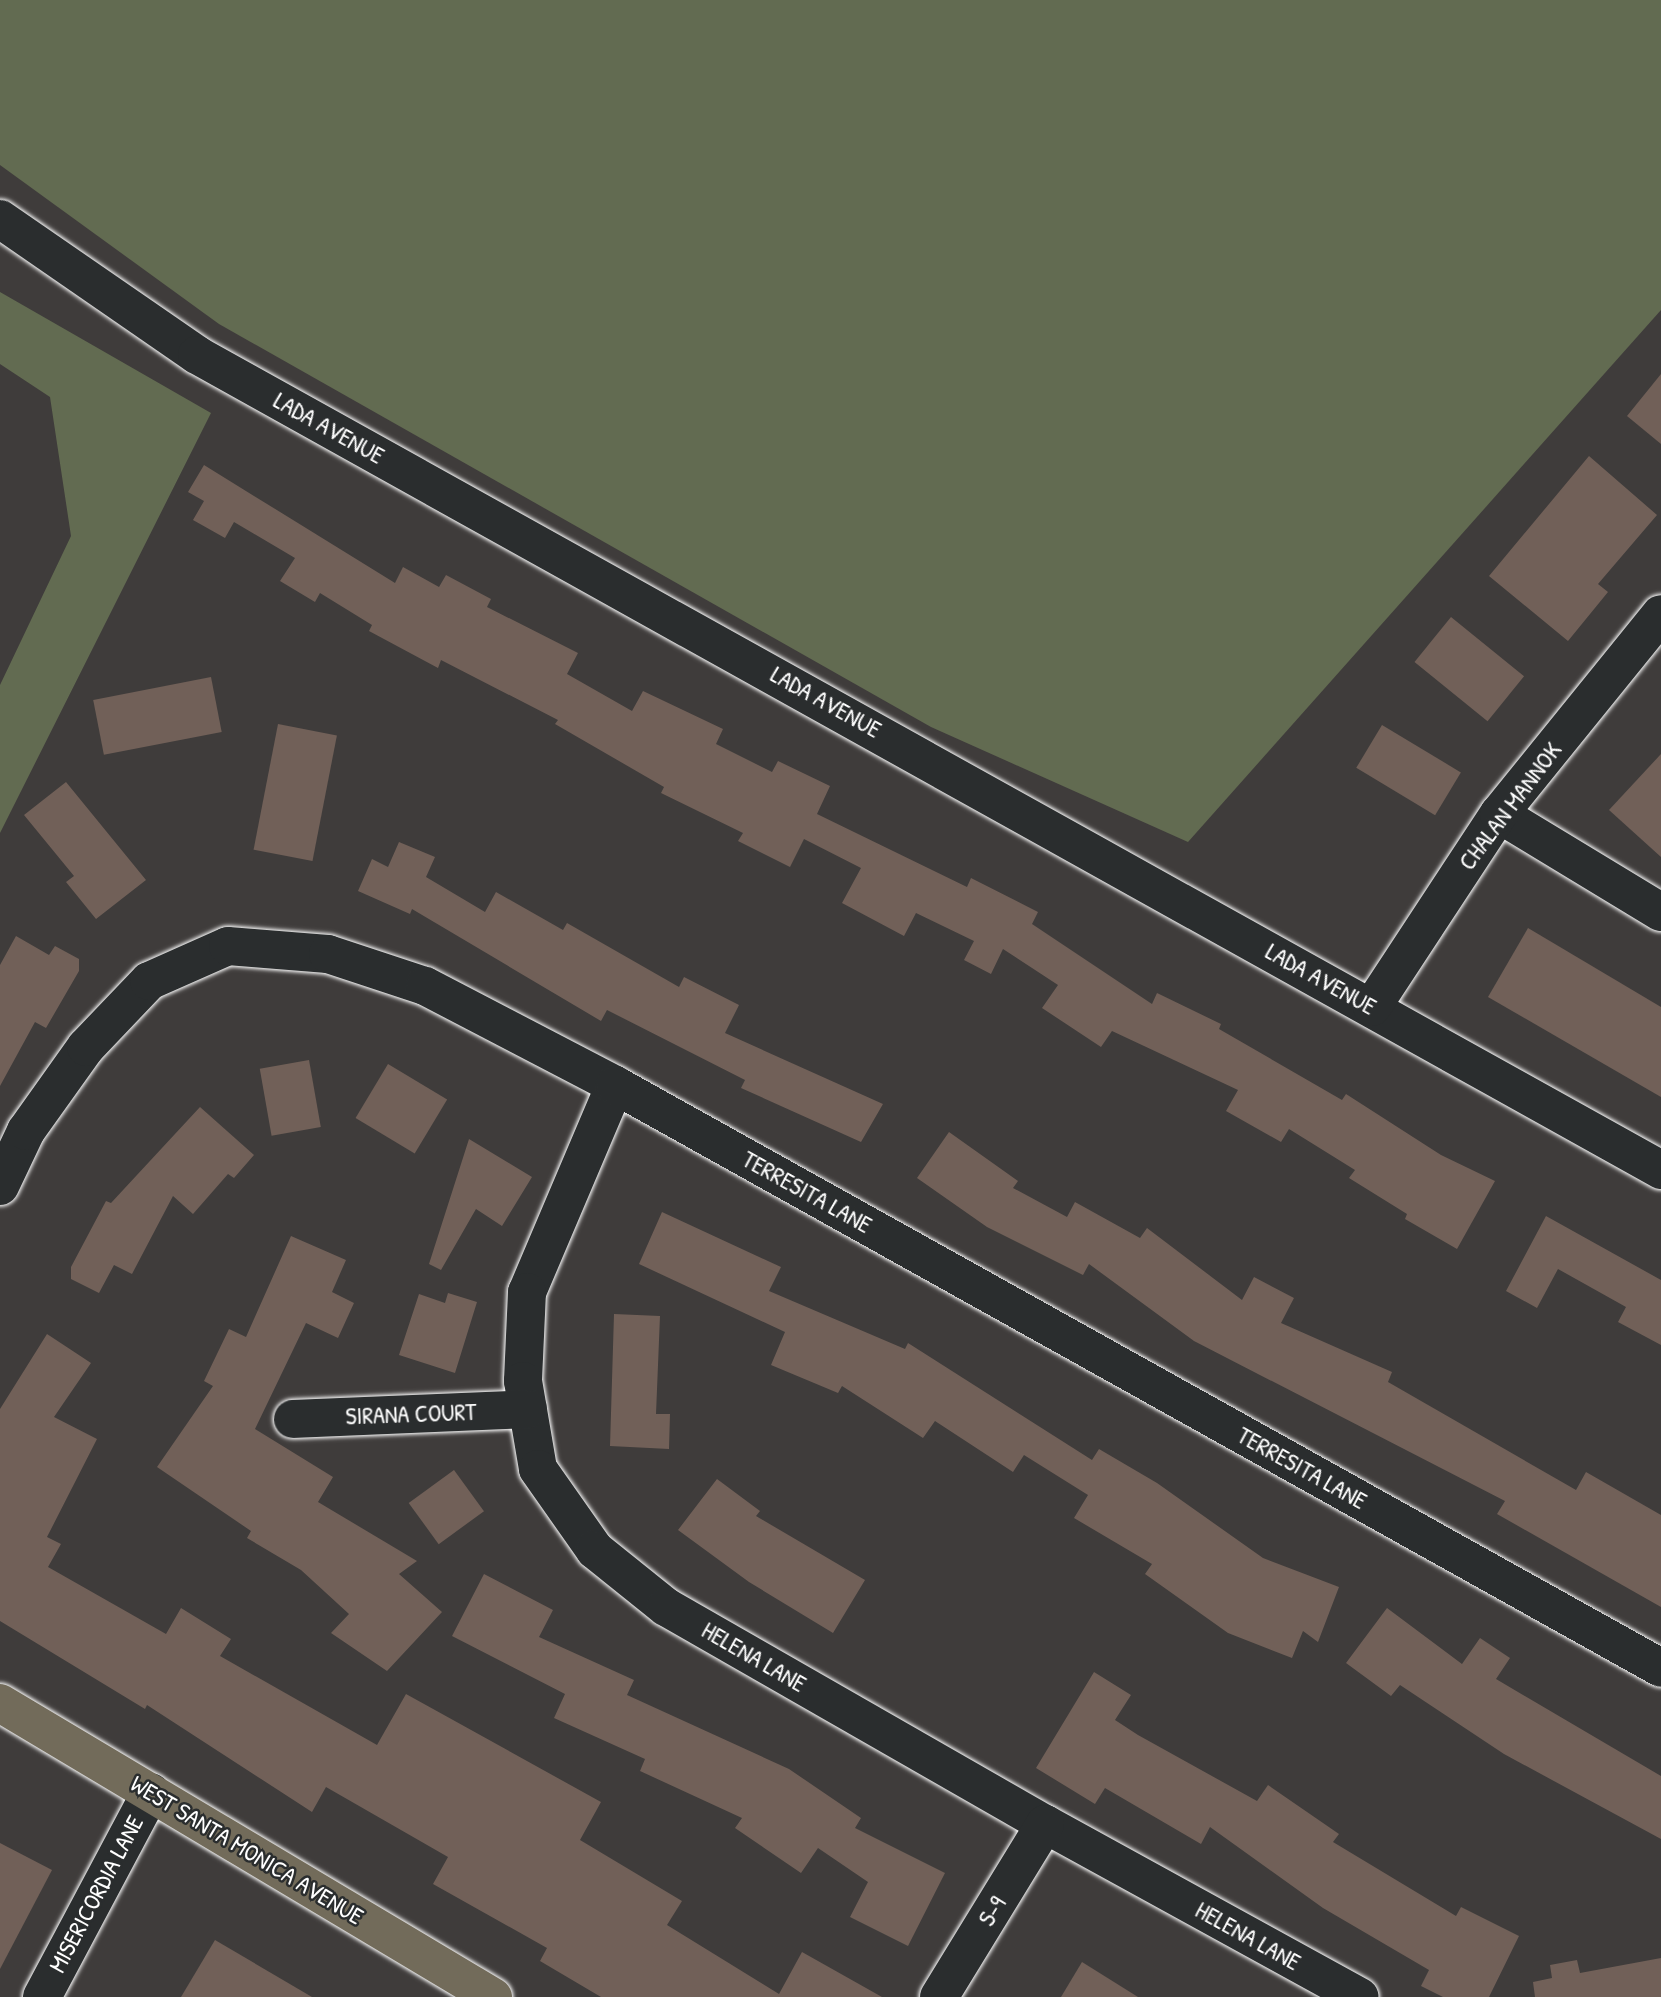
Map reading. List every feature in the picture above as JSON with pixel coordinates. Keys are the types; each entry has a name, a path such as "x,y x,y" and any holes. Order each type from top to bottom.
{"main road":[{"name":"WEST SANTA MONICA AVENUE","path":"0,1703 493,1997"}],"street":[{"name":"LADA AVENUE","path":"0,219 197,355 1661,1170"},
{"name":"CHALAN MANNOK","path":"1371,1007 1499,814 1661,614"},
{"path":"1499,814 1661,912"},
{"name":"TERRESITA LANE","path":"0,1186 26,1132 86,1047 149,981 228,946 328,954 425,986 615,1086 1661,1668"},
{"name":"HELENA LANE","path":"615,1086 527,1292 523,1381 538,1469 595,1550 666,1607 1045,1825 1360,1997"},
{"name":"SIRANA COURT","path":"293,1419 528,1409"},
{"name":"MISERICORDIA LANE","path":"42,1997 151,1792"},
{"name":"S-9","path":"939,1997 1045,1825"}],"green space":[{"path":"0,0 1661,0 1661,310 1188,842 931,727 219,324 0,165"},
{"path":"0,292 211,413 0,833 0,685 71,536 50,397 0,364"}],"building":[{"path":"1661,374 1661,444 1627,416"},
{"path":"1589,456 1657,515 1598,584 1608,592 1568,641 1489,576"},
{"path":"204,465 395,583 403,567 439,587 446,575 491,599 487,607 578,653 567,674 632,711 643,691 723,729 716,744 772,772 778,761 830,786 817,814 967,887 971,878 1038,912 1032,924 1152,1004 1157,993 1221,1024 1219,1029 1342,1100 1346,1094 1441,1155 1495,1181 1457,1249 1405,1219 1407,1214 1349,1178 1355,1170 1289,1129 1281,1142 1226,1111 1238,1090 1112,1031 1101,1047 1042,1008 1058,985 1003,949 991,974 964,960 974,941 916,913 904,936 842,903 861,868 804,839 790,867 738,841 743,833 661,793 664,787 555,724 558,720 441,660 438,668 369,631 372,625 320,593 315,602 280,581 295,558 234,522 225,538 193,520 204,501 188,492"},
{"path":"1451,617 1524,676 1488,721 1414,662"},
{"path":"211,677 222,732 104,755 93,700"},
{"path":"278,724 337,735 312,861 254,850"},
{"path":"1382,725 1461,772 1435,815 1356,768"},
{"path":"1661,754 1661,857 1609,810"},
{"path":"66,782 146,880 96,919 66,882 74,876 24,815"},
{"path":"399,842 435,857 426,877 485,912 496,892 563,930 567,923 679,987 684,977 739,1005 725,1033 883,1104 861,1142 741,1088 745,1080 607,1010 601,1021 412,909 410,914 358,891 372,859 388,867"},
{"path":"1528,928 1661,1007 1661,1097 1488,997"},
{"path":"16,936 49,955 55,946 79,959 79,971 46,1028 35,1022 0,1086 0,965"},
{"path":"309,1060 321,1127 272,1136 260,1069"},
{"path":"388,1064 447,1100 415,1154 356,1118"},
{"path":"200,1107 254,1155 234,1178 228,1174 193,1214 173,1196 132,1274 114,1265 99,1293 71,1279 71,1267 106,1201 111,1203"},
{"path":"949,1132 1018,1181 1013,1188 1067,1217 1075,1202 1140,1238 1147,1228 1242,1300 1254,1277 1294,1298 1281,1323 1392,1372 1388,1382 1576,1490 1586,1472 1661,1515 1661,1607 1497,1514 1505,1501 1194,1341 1089,1264 1083,1275 987,1227 917,1178"},
{"path":"469,1139 532,1177 502,1226 476,1209 441,1270 429,1264"},
{"path":"662,1212 781,1267 769,1291 905,1349 908,1343 1092,1460 1099,1449 1157,1483 1263,1558 1339,1587 1318,1642 1303,1631 1292,1658 1228,1633 1145,1574 1152,1564 1074,1518 1088,1495 1024,1455 1013,1472 935,1421 923,1438 842,1386 838,1393 771,1365 785,1332 639,1264"},
{"path":"1546,1216 1661,1280 1661,1345 1618,1322 1626,1307 1558,1269 1537,1308 1506,1291"},
{"path":"291,1236 346,1260 332,1292 354,1303 338,1338 306,1323 255,1429 333,1477 318,1502 417,1561 399,1574 442,1612 387,1671 331,1633 349,1614 301,1570 247,1538 251,1531 157,1467 213,1386 204,1381 229,1329 246,1337"},
{"path":"448,1293 477,1302 455,1373 399,1355 419,1294 445,1303"},
{"path":"614,1314 660,1316 656,1414 670,1414 669,1449 610,1446"},
{"path":"47,1334 91,1363 54,1417 97,1439 47,1537 61,1544 48,1567 166,1634 181,1608 231,1639 220,1656 377,1745 406,1694 601,1802 580,1840 682,1901 667,1925 779,1994 802,1952 882,1997 601,1997 540,1961 547,1948 433,1884 448,1857 326,1787 312,1812 147,1705 145,1709 0,1621 0,1409"},
{"path":"454,1470 484,1511 439,1544 409,1503"},
{"path":"717,1479 760,1511 756,1516 865,1580 833,1633 749,1582 678,1530"},
{"path":"484,1574 553,1610 539,1637 634,1680 627,1695 789,1769 861,1818 855,1828 945,1873 908,1946 850,1917 868,1882 818,1848 801,1873 735,1828 742,1818 640,1771 645,1759 554,1718 565,1694 452,1636"},
{"path":"1387,1608 1462,1664 1480,1638 1510,1658 1496,1679 1661,1776 1661,1839 1504,1754 1400,1685 1391,1696 1346,1663"},
{"path":"1094,1672 1131,1695 1115,1720 1138,1735 1257,1801 1268,1785 1339,1834 1333,1842 1456,1916 1461,1907 1519,1936 1489,1997 1443,1997 1421,1986 1429,1970 1323,1908 1210,1827 1201,1844 1105,1788 1095,1804 1036,1768"},
{"path":"0,1843 52,1870 0,1969"},
{"path":"215,1940 312,1997 181,1997"},
{"path":"1661,1958 1661,1997 1535,1997 1533,1982 1552,1978 1550,1965 1577,1960 1580,1973"},
{"path":"1082,1962 1138,1997 1061,1997"}]}
